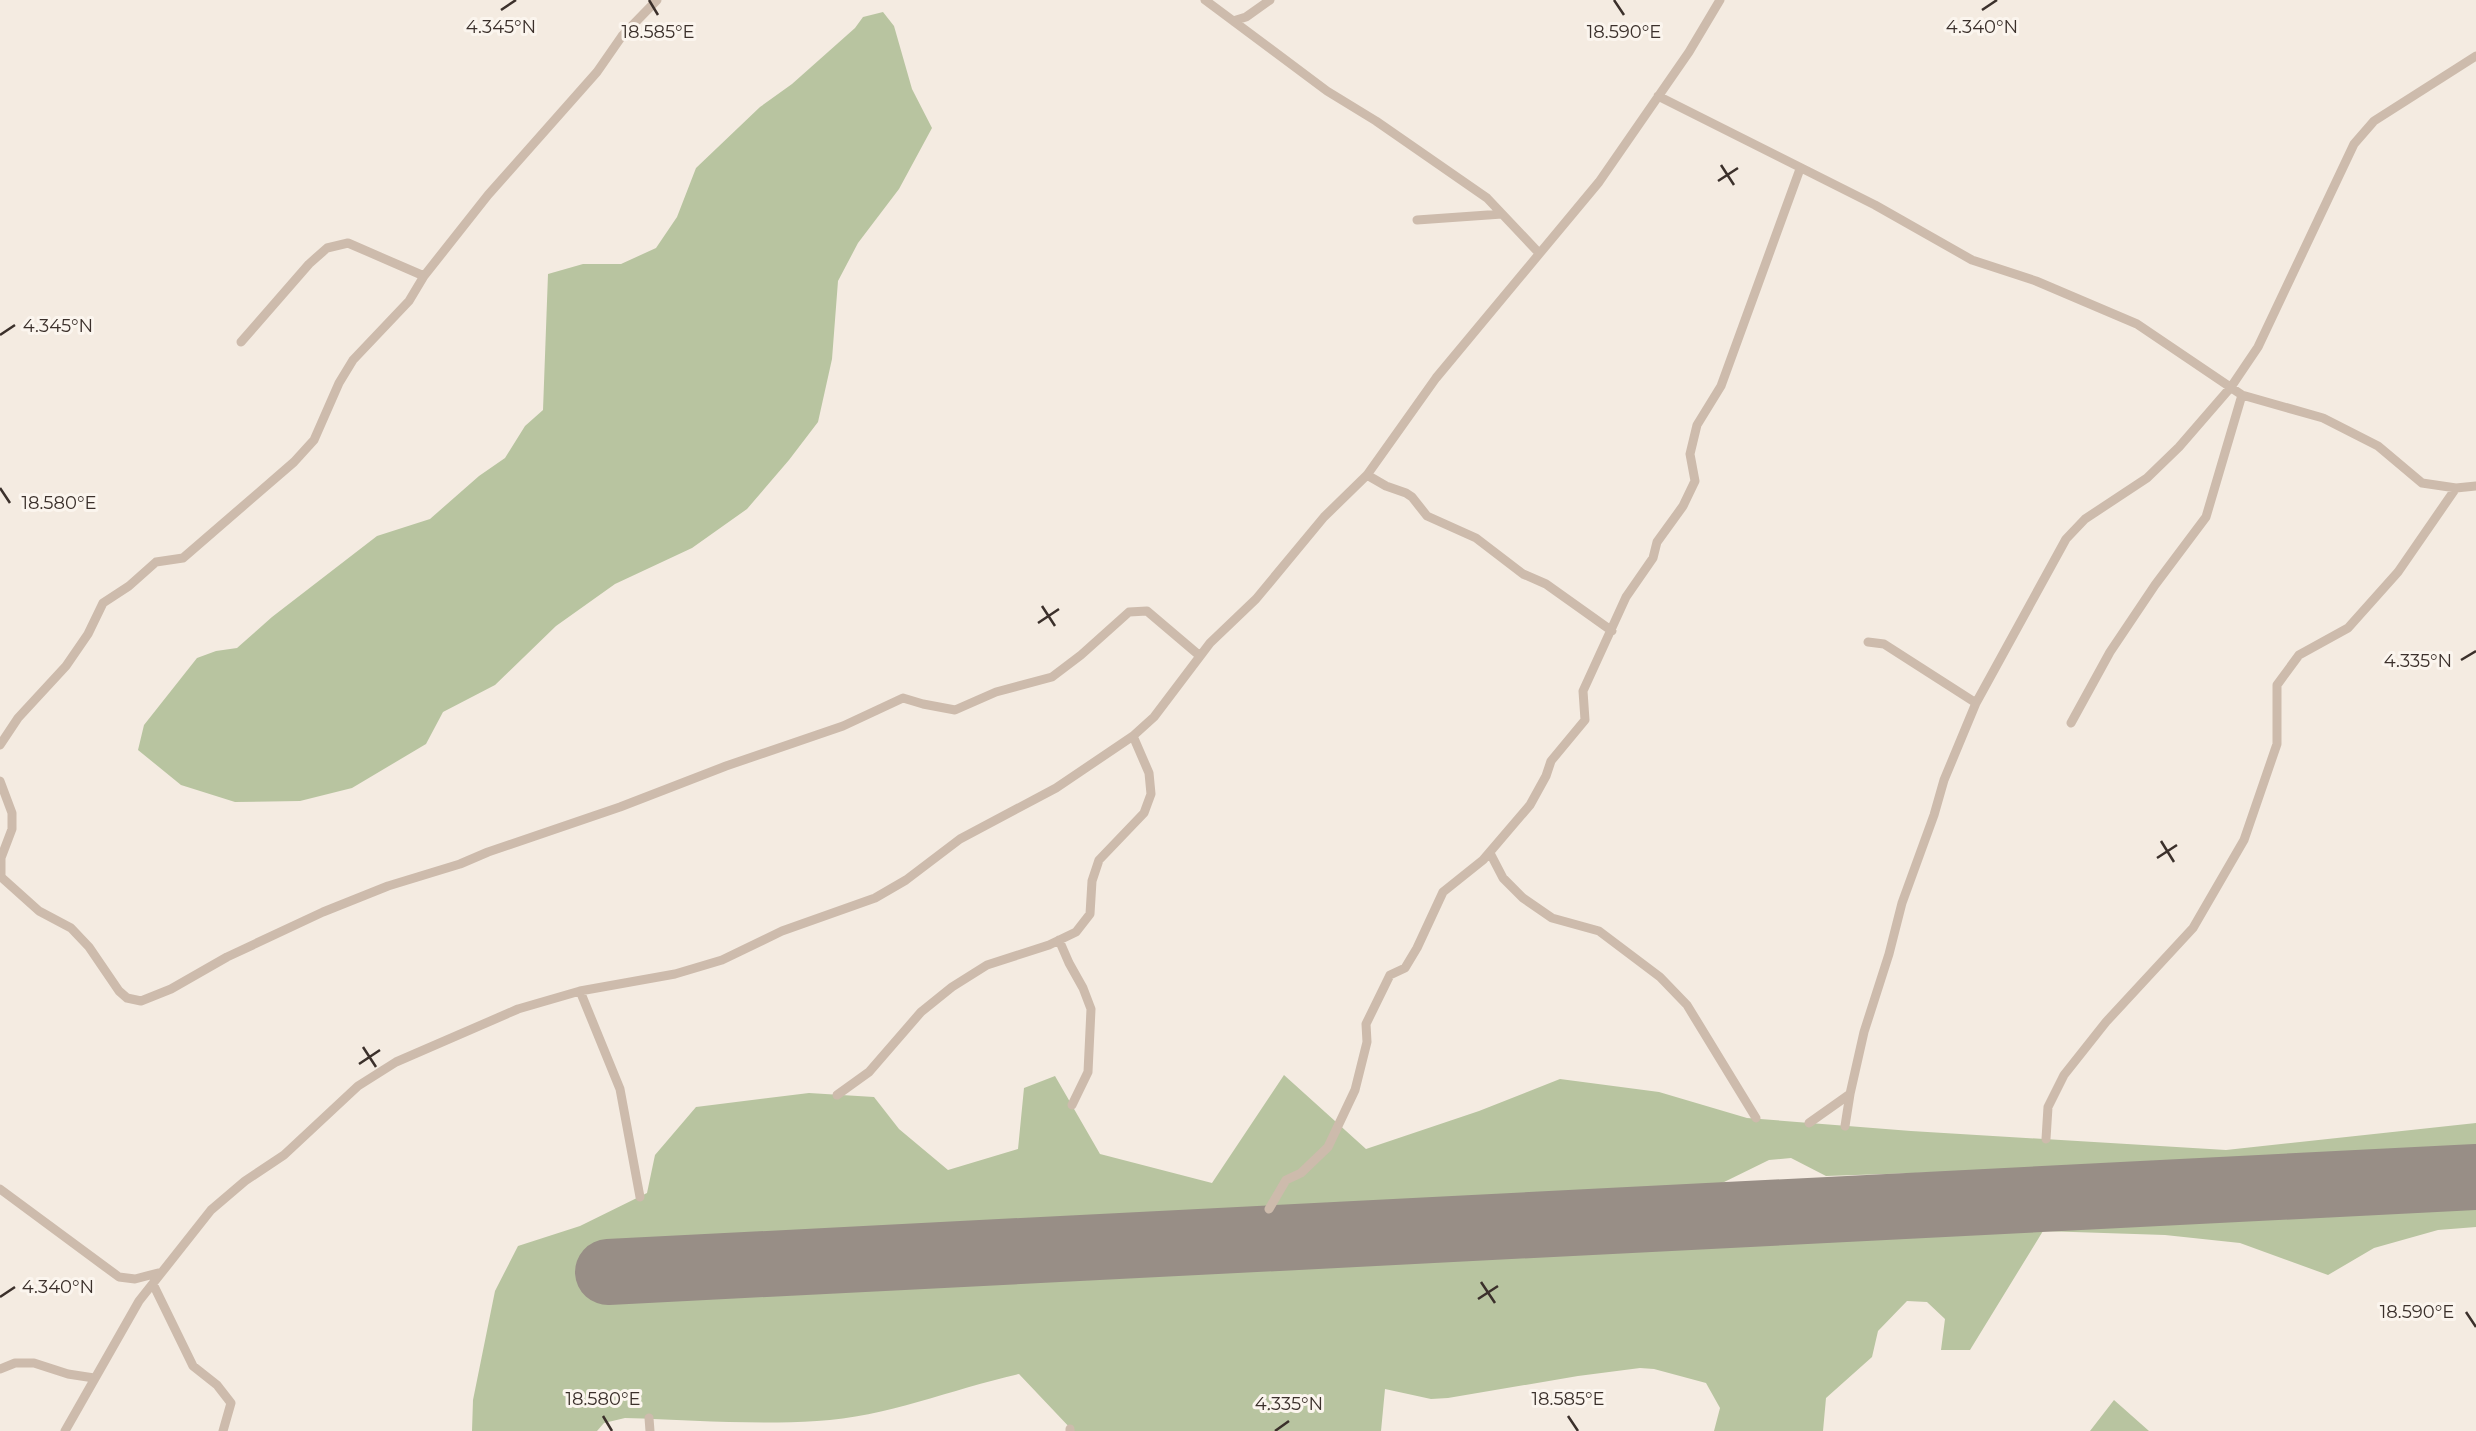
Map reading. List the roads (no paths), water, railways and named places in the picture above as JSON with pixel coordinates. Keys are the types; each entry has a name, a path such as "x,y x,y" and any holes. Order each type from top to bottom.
{"street":[{"path":"0,745 19,718 66,666 88,634 103,603 129,586 156,562 183,558 294,462 314,440 339,383 354,360 409,301 424,276 488,195 597,72 622,36 657,0"},
{"path":"1205,0 1327,91 1376,121 1470,186 1502,214 1539,253"},
{"path":"1233,21 1246,17 1270,0"},
{"path":"65,1431 139,1301 211,1210 245,1181 284,1155 358,1086 396,1062 518,1009 580,992 675,974 722,960 782,931 875,898 905,880 960,839 1056,788 1133,736 1154,717 1210,643 1256,599 1344,495 1367,475 1436,379 1599,182 1689,52 1720,0"},
{"path":"1845,1126 1864,1032 1889,954 1902,902 1944,780 1976,704 2066,539 2085,519 2147,478 2179,447 2231,387 2258,346 2354,144 2374,121 2476,57"},
{"path":"1658,96 1875,205 1972,260 2036,281 2137,324 2242,395 2323,418 2378,446 2422,483 2456,488 2476,486"},
{"path":"1269,1209 1286,1180 1301,1173 1328,1147 1355,1090 1367,1042 1366,1024 1390,975 1405,968 1443,892 1490,853 1530,805 1551,761 1585,720 1583,691 1626,597 1653,558 1657,542 1683,506 1695,481 1690,453 1697,425 1721,386 1800,169"},
{"path":"1417,220 1502,214"},
{"path":"241,342 309,264 327,248 348,243 424,276"},
{"path":"2071,723 2110,652 2155,585 2206,517 2242,395"},
{"path":"1367,475 1406,493 1427,516 1476,538 1523,574 1546,584 1612,631"},
{"path":"2046,1139 2048,1107 2064,1075 2106,1022 2193,928 2244,840 2277,744 2277,685 2300,655 2348,628 2398,572 2456,488"},
{"path":"0,781 12,813 12,829 1,858 0,877 39,911 71,928 89,947 119,991 127,998 141,1001 171,989 227,957 349,901 398,882 460,864 551,832 726,766 843,726 903,698 955,710 996,692 1052,677 1129,612 1147,611 1200,656"},
{"path":"1868,642 1884,644 1976,704"},
{"path":"837,1095 869,1072 921,1012 952,986 987,965 1076,932 1090,914 1092,881 1099,860 1144,813 1151,794 1149,772 1133,736"},
{"path":"1490,853 1503,878 1523,898 1552,918 1599,931 1660,977 1687,1005 1756,1118"},
{"path":"1059,940 1091,1009 1088,1072 1072,1105"},
{"path":"580,992 620,1089 640,1196"},
{"path":"1809,1123 1850,1094"},
{"path":"0,1189 119,1277 135,1279 162,1272"},
{"path":"153,1284 192,1366 217,1385 231,1403 223,1431"},
{"path":"0,1370 15,1363 34,1363 68,1374 94,1378"},
{"path":"649,1419 650,1431"}]}
